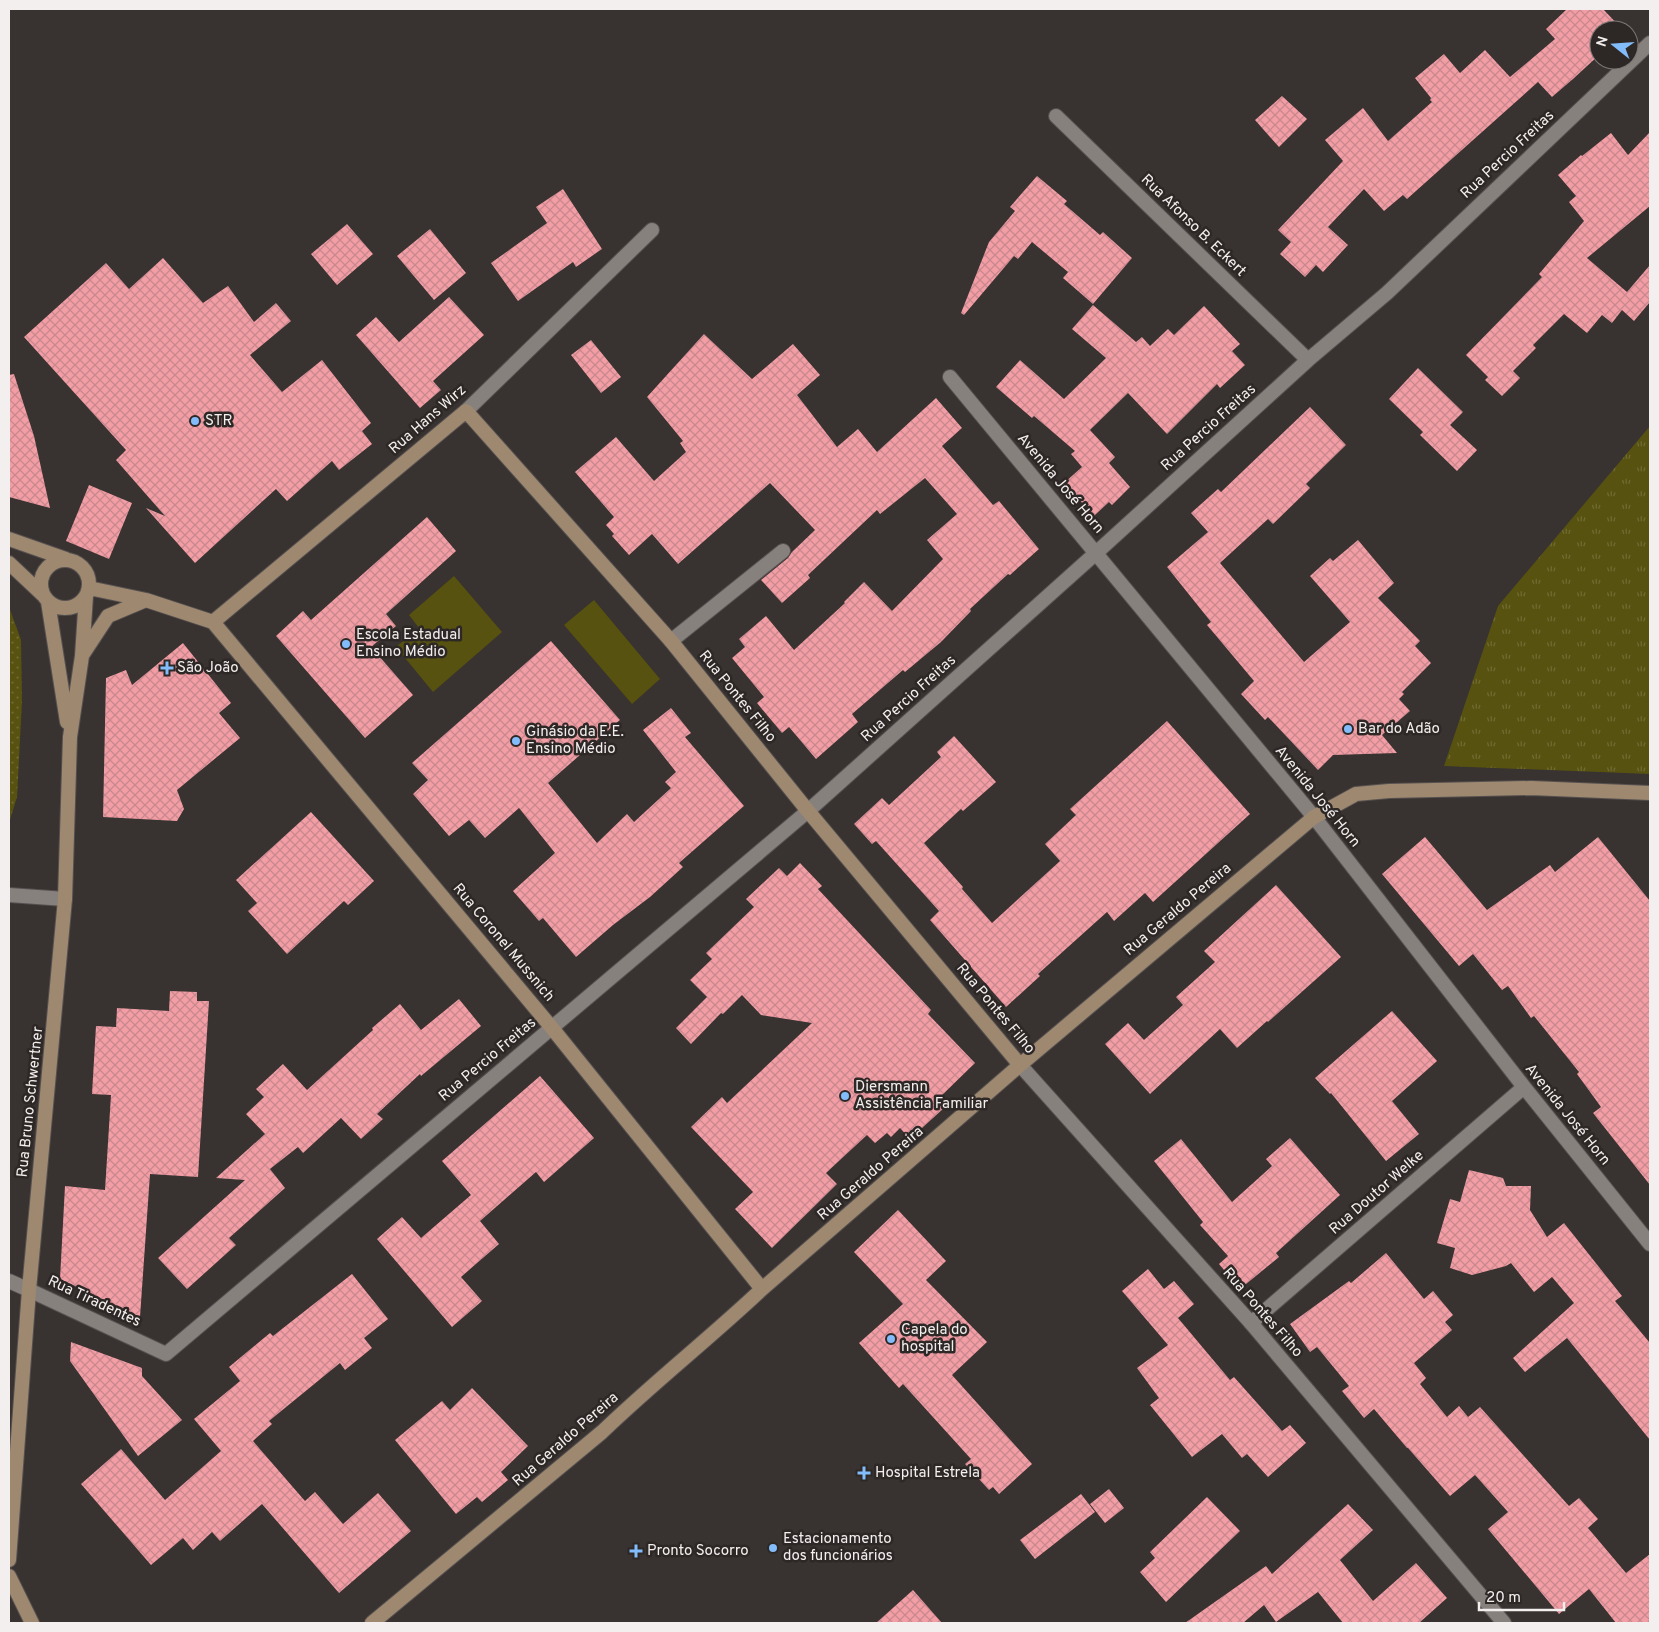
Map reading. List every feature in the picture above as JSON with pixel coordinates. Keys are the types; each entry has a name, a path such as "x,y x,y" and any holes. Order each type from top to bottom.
{"main road":[{"name":"Rua Hans Wirz","path":"213,622 466,411"},
{"name":"Rua Pontes Filho","path":"466,411 672,641 808,811 1020,1065"},
{"path":"9,539 79,564 85,570 89,579 88,592 81,603 72,608 63,609 55,607 9,563"},
{"path":"45,599 40,587 44,570 59,560 72,560"},
{"path":"88,592 146,600 213,622"},
{"name":"Rua Bruno Schwertner","path":"9,1560 29,1290 65,899 70,737 82,656 88,592"},
{"name":"Rua Bruno Schwertner","path":"45,599 60,670 70,737"},
{"path":"82,656 108,616 146,600"},
{"name":"Rua Coronel Mussnich","path":"213,622 552,1028 762,1289"},
{"name":"Rua Geraldo Pereira","path":"372,1623 602,1432 729,1321 762,1289 1020,1065 1314,816 1356,794 1389,791 1531,788 1650,794"},
{"path":"9,1576 32,1623"}],"street":[{"name":"Rua Percio Freitas","path":"166,1354 808,811 1308,360 1387,293 1650,43"},
{"name":"Rua Afonso B. Eckert","path":"1056,116 1308,360"},
{"name":"Rua Hans Wirz","path":"466,411 652,230"},
{"name":"Avenida José Horn","path":"950,377 1314,816 1524,1087 1650,1244"},
{"path":"672,641 783,551"},
{"path":"9,895 65,899"},
{"name":"Rua Pontes Filho","path":"1020,1065 1251,1323 1504,1623"},
{"name":"Rua Doutor Welke","path":"1251,1323 1524,1087"},
{"name":"Rua Tiradentes","path":"9,1281 166,1354"}],"green space":[{"path":"1650,426 1650,774 1444,766 1498,606"},
{"path":"454,576 502,632 433,692 396,647 419,628 409,615"},
{"path":"594,600 660,679 632,704 564,625"},
{"path":"9,607 21,640 22,701 17,797 9,823"}],"building":[{"path":"1567,9 1603,9 1613,20 1589,20 1589,64 1573,79 1552,97 1538,82 1407,199 1403,195 1384,211 1364,189 1328,227 1348,245 1323,272 1316,265 1305,277 1280,254 1291,242 1278,230 1343,161 1325,140 1363,108 1388,141 1432,102 1415,78 1444,54 1460,73 1485,50 1510,77 1555,39 1546,29"},
{"path":"1282,96 1307,119 1279,147 1255,120"},
{"path":"1650,132 1650,206 1587,258 1627,292 1650,265 1650,302 1634,321 1622,310 1612,323 1602,315 1587,333 1564,314 1533,345 1536,348 1513,371 1520,378 1502,396 1485,380 1488,377 1466,355 1542,277 1539,274 1584,221 1569,202 1576,196 1558,175 1611,133 1628,155"},
{"path":"1037,176 1067,201 1064,204 1100,235 1103,232 1132,258 1093,304 1063,278 1068,272 1032,242 1018,259 1014,256 964,315 961,313 989,242 1015,211 1010,207"},
{"path":"563,189 602,249 576,267 573,262 518,301 491,263 547,223 536,207"},
{"path":"347,224 373,254 337,285 311,254"},
{"path":"430,229 466,273 434,300 397,256"},
{"name":"STR","path":"163,258 203,303 228,286 254,322 276,303 291,321 250,355 282,392 322,360 371,423 362,431 372,444 339,470 332,461 287,501 276,489 195,563 146,508 165,516 116,460 126,450 24,337 106,263 129,289"},
{"path":"449,297 484,335 433,381 441,390 420,408 356,335 376,317 399,342"},
{"path":"1093,305 1136,342 1142,337 1150,346 1168,329 1174,335 1204,306 1240,344 1232,351 1245,365 1220,388 1217,384 1167,434 1128,393 1090,430 1115,457 1109,463 1130,487 1112,505 1109,502 1094,516 1064,483 1082,467 1071,454 1075,451 996,387 1020,360 1064,399 1106,358 1072,329"},
{"path":"704,334 752,379 793,344 820,375 797,395 837,447 858,429 877,452 936,398 962,428 942,446 993,505 999,501 1039,549 970,609 971,611 941,642 905,672 903,670 852,714 858,722 816,759 789,727 782,733 757,703 764,697 732,658 745,647 739,639 766,616 794,650 845,603 864,582 892,611 943,559 927,540 957,514 925,478 880,514 877,510 808,575 810,578 782,603 761,580 788,558 815,530 770,483 678,564 652,534 629,555 612,536 614,534 606,525 614,517 575,472 616,437 654,481 686,452 680,443 683,441 647,397"},
{"path":"591,340 621,377 601,393 571,355"},
{"path":"1418,368 1463,412 1450,425 1477,450 1457,471 1420,435 1423,432 1389,399"},
{"path":"14,374 34,436 50,508 9,497 9,375"},
{"path":"1310,407 1346,445 1306,484 1310,488 1273,524 1268,519 1220,563 1304,662 1350,622 1310,576 1330,558 1333,561 1358,540 1394,583 1378,598 1420,641 1415,646 1431,663 1402,692 1404,694 1399,699 1410,711 1382,735 1397,753 1333,755 1318,770 1268,717 1265,720 1241,694 1254,681 1207,625 1211,622 1167,567 1208,532 1191,513 1218,489 1221,492"},
{"path":"89,485 132,503 109,559 66,541"},
{"path":"427,517 456,551 386,614 396,626 371,647 413,695 365,738 276,636 303,611 311,620"},
{"path":"551,641 620,720 548,783 597,843 627,814 634,822 671,788 665,782 676,772 643,730 671,708 691,733 685,737 744,806 679,863 683,867 650,897 613,925 576,957 543,918 539,921 513,891 555,853 519,808 485,838 469,820 449,836 413,794 428,780 412,763"},
{"path":"183,643 231,703 219,713 240,738 177,790 184,809 177,821 103,817 106,678 126,670 132,685"},
{"path":"1167,721 1250,814 1153,902 1145,893 1114,921 1107,912 1038,974 1040,976 1006,1007 930,920 939,911 876,841 872,844 854,824 882,798 889,805 941,757 937,752 954,736 996,782 963,811 961,809 924,843 992,923 1060,861 1045,844 1076,815 1070,809"},
{"path":"311,812 374,881 348,905 344,901 287,954 248,911 257,903 236,880"},
{"path":"1425,837 1487,910 1550,865 1555,872 1598,837 1650,901 1650,1185 1593,1113 1601,1107 1577,1074 1579,1072 1534,1016 1531,1018 1508,986 1502,990 1473,954 1459,966 1382,874"},
{"path":"800,863 822,886 818,889 931,1010 928,1014 975,1063 937,1100 944,1108 910,1139 900,1128 891,1137 887,1133 875,1143 867,1135 826,1173 837,1184 772,1248 735,1209 753,1192 691,1127 722,1097 727,1103 812,1023 761,1015 742,995 723,1014 721,1013 691,1044 676,1028 707,997 690,980 712,959 706,953 754,907 746,899 779,868 787,876"},
{"path":"1276,885 1341,957 1237,1048 1220,1029 1150,1094 1105,1044 1128,1023 1144,1040 1183,1005 1176,997 1215,962 1204,951"},
{"path":"170,991 197,992 197,1001 209,1001 198,1177 150,1174 140,1317 60,1279 65,1186 105,1190 111,1095 92,1094 96,1026 116,1027 117,1008 169,1011"},
{"path":"459,999 481,1026 421,1076 420,1074 377,1114 383,1119 361,1139 341,1118 303,1153 298,1147 270,1169 285,1188 229,1238 236,1245 187,1289 158,1258 245,1180 216,1178 265,1134 246,1114 264,1097 256,1089 283,1064 307,1090 400,1004 421,1030"},
{"path":"1392,1011 1437,1061 1392,1101 1419,1134 1386,1161 1331,1093 1315,1078"},
{"path":"540,1076 594,1138 544,1182 536,1172 480,1221 499,1244 461,1277 482,1301 452,1327 377,1239 402,1217 421,1238 471,1195 442,1161"},
{"path":"1290,1138 1340,1195 1276,1253 1279,1257 1240,1289 1219,1264 1228,1256 1200,1225 1203,1222 1154,1161 1181,1139 1232,1202 1272,1166 1266,1159"},
{"path":"1469,1170 1503,1178 1506,1186 1531,1186 1530,1210 1547,1237 1564,1223 1622,1296 1615,1301 1650,1343 1650,1440 1567,1338 1525,1372 1513,1358 1574,1303 1552,1277 1534,1292 1511,1263 1472,1275 1450,1268 1455,1248 1437,1243 1450,1199 1460,1202"},
{"path":"898,1210 946,1261 926,1280 987,1342 952,1375 1032,1464 999,1494 993,1487 989,1490 965,1464 971,1459 903,1384 899,1388 859,1343 903,1304 854,1252"},
{"path":"1386,1253 1424,1299 1433,1291 1453,1315 1445,1322 1452,1330 1414,1363 1426,1378 1420,1384 1447,1417 1459,1406 1468,1417 1480,1407 1569,1506 1579,1498 1598,1519 1588,1528 1626,1573 1650,1554 1650,1623 1616,1623 1589,1589 1559,1614 1488,1529 1508,1512 1475,1475 1450,1496 1374,1409 1364,1418 1342,1391 1349,1386 1317,1347 1310,1352 1290,1324 1349,1281 1351,1283"},
{"path":"1148,1269 1164,1289 1174,1281 1194,1304 1178,1318 1230,1380 1234,1377 1282,1431 1290,1425 1306,1443 1268,1477 1247,1454 1242,1458 1222,1434 1192,1457 1150,1405 1159,1398 1137,1368 1168,1345 1122,1291"},
{"path":"352,1274 388,1319 364,1338 372,1348 345,1370 340,1363 269,1421 272,1424 253,1441 305,1501 315,1492 343,1524 378,1493 411,1531 339,1593 262,1504 220,1541 212,1532 193,1550 183,1538 151,1565 81,1484 121,1449 165,1500 221,1451 194,1419 240,1381 229,1367 270,1333 273,1336"},
{"path":"71,1342 142,1368 142,1376 182,1420 138,1456 70,1361"},
{"path":"472,1388 528,1446 501,1472 508,1480 482,1502 477,1497 456,1514 395,1440 442,1401 450,1410"},
{"path":"1109,1489 1124,1508 1105,1523 1090,1504"},
{"path":"1081,1494 1095,1512 1035,1559 1020,1540"},
{"path":"1207,1497 1240,1531 1166,1602 1140,1572 1155,1558 1150,1552"},
{"path":"1348,1504 1373,1530 1340,1560 1373,1601 1416,1563 1447,1598 1419,1623 1343,1623 1318,1592 1276,1622 1264,1605 1243,1623 1185,1623 1266,1566 1272,1574"},
{"path":"913,1590 942,1623 876,1623"}],"place":[{"name":"STR","path":"195,421"},
{"name":"Escola Estadual Ensino Médio","path":"346,644"},
{"name":"São João","path":"167,668"},
{"name":"Bar do Adão","path":"1348,729"},
{"name":"Ginásio da E.E. Ensino Médio","path":"516,741"},
{"name":"Diersmann Assistência Familiar","path":"845,1096"},
{"name":"Capela do hospital","path":"891,1339"},
{"name":"Hospital Estrela","path":"864,1473"},
{"name":"Estacionamento dos funcionários","path":"773,1548"},
{"name":"Pronto Socorro","path":"636,1551"}]}
